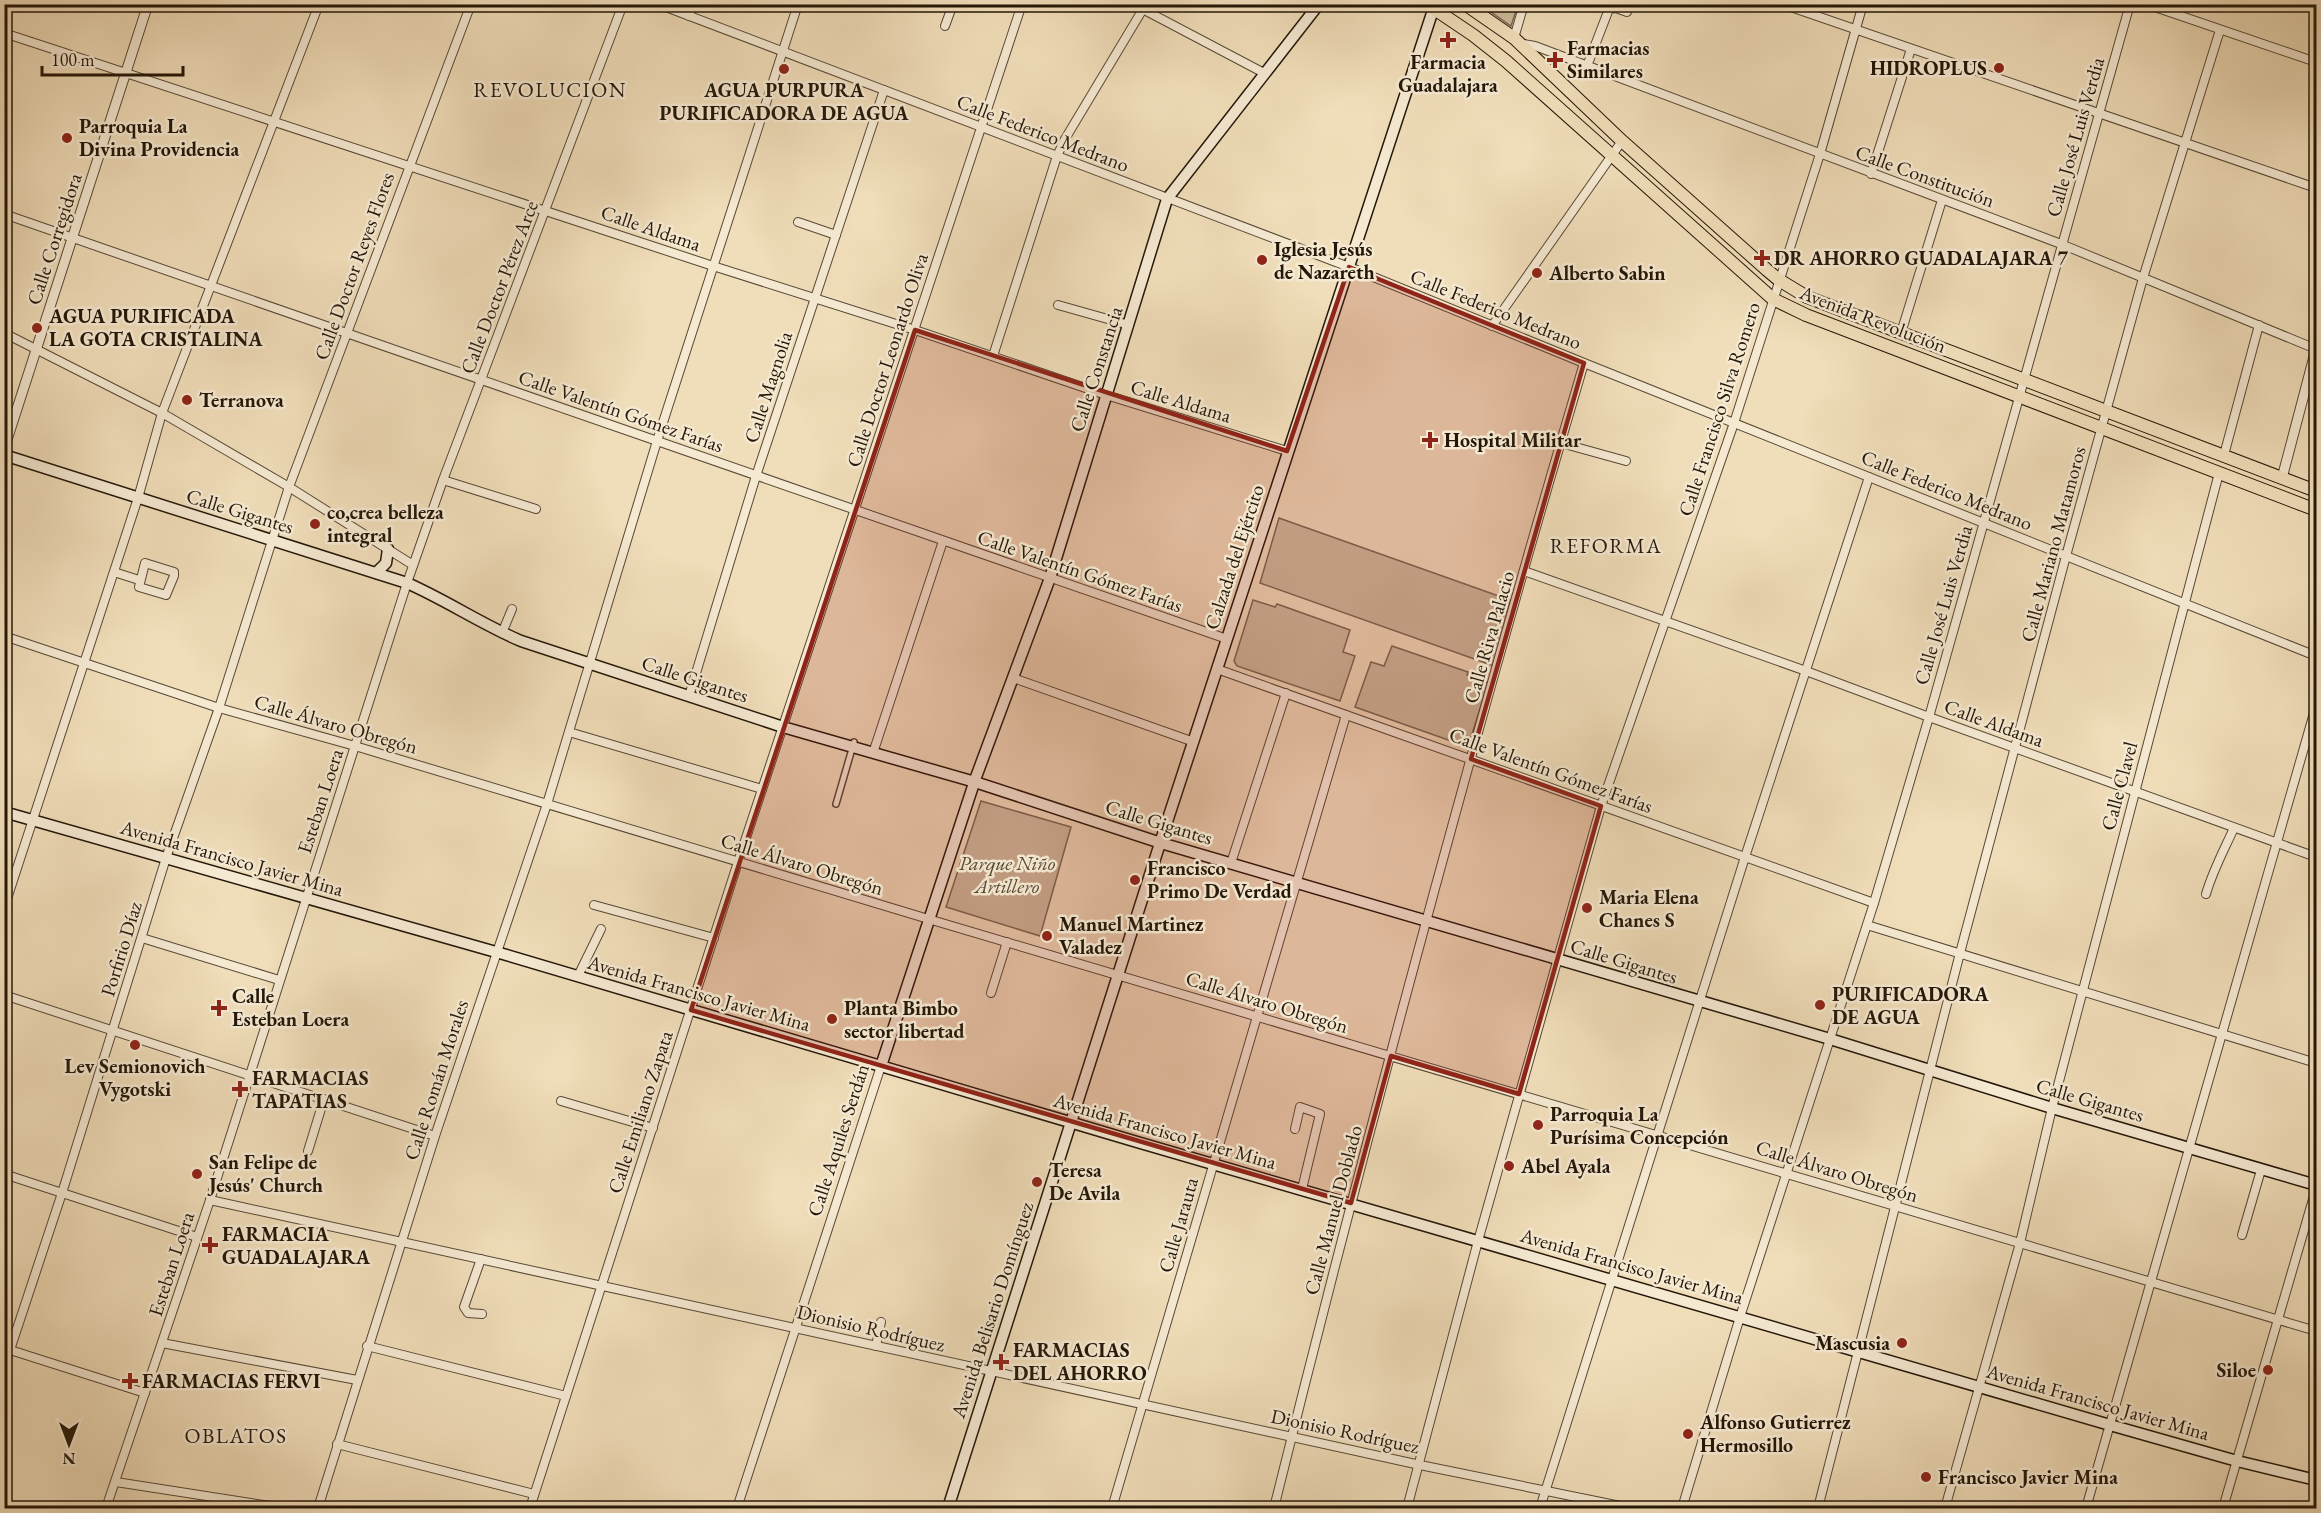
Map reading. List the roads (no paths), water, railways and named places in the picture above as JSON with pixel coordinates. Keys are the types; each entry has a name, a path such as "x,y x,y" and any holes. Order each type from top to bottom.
{"main road":[{"name":"Calle Constancia","path":"975,782 1050,578 1167,199 1319,4"},
{"name":"Avenida Revolución","path":"1465,4 1517,41 1622,141 1779,280 1808,297 2316,491"},
{"name":"Avenida Revolución","path":"1432,6 1486,44 1773,299 1806,315 2316,510"},
{"name":"Calzada del Ejército","path":"1071,1122 1432,6"},
{"name":"Calle Gigantes","path":"4,455 407,583 434,595 502,633 783,727 853,744 873,753 975,782 1161,843 1830,1039 2316,1187"},
{"path":"376,573 386,563 388,549"},
{"name":"Calle Aquiles Serdán","path":"881,1066 975,782"},
{"name":"Avenida Francisco Javier Mina","path":"4,812 496,952 2110,1425 2237,1461 2316,1480"},
{"name":"Avenida Belisario Domínguez","path":"948,1509 1071,1122"}],"street":[{"name":"Calle Corregidora","path":"4,449 148,4"},
{"name":"Calle Doctor Reyes Flores","path":"272,540 289,487 471,4"},
{"name":"Calle Doctor Pérez Arce","path":"407,583 443,480 623,4"},
{"name":"Calle Federico Medrano","path":"658,4 1349,267 2316,656"},
{"path":"689,16 693,4"},
{"name":"Calle Román Morales","path":"318,1509 435,1136 547,804 657,441 798,4"},
{"path":"945,26 953,4"},
{"name":"Calle Doctor Leonardo Oliva","path":"783,727 1022,4"},
{"path":"1133,4 1144,6 1264,73"},
{"path":"1517,41 1524,4"},
{"path":"1782,4 2316,188"},
{"name":"Calle Francisco Silva Romero","path":"1407,1509 1478,1241 1601,806 1734,423 1820,154 1863,4"},
{"name":"Calle José Luis Verdia","path":"1682,1509 1740,1317 1874,903 1929,717 2061,244 2101,113 2130,4"},
{"path":"2146,4 2316,62"},
{"path":"4,908 138,498 162,413 212,288 317,5"},
{"path":"993,356 1057,156 1144,6"},
{"path":"1587,66 1607,12 1612,8 1627,12"},
{"name":"Calle Mariano Matamoros","path":"1818,1509 1932,1071 1960,953 2066,556 2143,278 2220,30"},
{"name":"Calle Aldama","path":"4,33 713,266 815,297 1106,395 1287,451"},
{"name":"Calle Constitución","path":"1517,41 2061,244 2316,349"},
{"path":"1870,174 1911,49"},
{"name":"Calle Magnolia","path":"689,696 756,476 884,90"},
{"path":"1492,326 1622,141"},
{"path":"1901,333 1942,200"},
{"name":"Calle Valentín Gómez Farías","path":"4,214 1227,639"},
{"path":"798,222 836,235"},
{"path":"1058,304 1129,325"},
{"path":"2224,455 2259,325"},
{"path":"4,333 162,413 289,487 413,565"},
{"path":"2282,478 2316,349"},
{"name":"Calle Riva Palacio","path":"1428,920 1584,363"},
{"path":"1561,442 1626,461"},
{"name":"Calle Clavel","path":"1945,1509 2020,1243 2082,991 2219,473"},
{"path":"1540,1509 1745,857 1869,477"},
{"path":"443,480 536,509"},
{"name":"Porfirio Díaz","path":"4,1368 7,1349 62,1193 166,858 219,708 272,540"},
{"path":"873,753 943,541"},
{"path":"145,564 174,572 166,596 141,589 139,580 145,564"},
{"name":"Calle Aldama","path":"1524,571 1806,671 2316,858"},
{"path":"114,572 139,580"},
{"name":"Esteban Loera","path":"106,1509 210,1200 407,583"},
{"path":"502,633 512,609"},
{"name":"Calle Álvaro Obregón","path":"4,636 219,708 355,746 1119,976 2316,1331"},
{"name":"Calle Valentín Gómez Farías","path":"1217,669 1874,903"},
{"path":"1013,678 1194,742"},
{"path":"1231,863 1286,693"},
{"path":"2086,1509 2316,706"},
{"name":"Calle Jarauta","path":"1112,1509 1346,715"},
{"name":"Calle Emiliano Zapata","path":"530,1509 783,727"},
{"path":"569,732 762,789"},
{"path":"836,804 853,744"},
{"path":"2206,894 2213,869 2222,856 2234,828"},
{"path":"594,905 714,938"},
{"name":"Calle Manuel Doblado","path":"1274,1509 1351,1203 1428,920"},
{"path":"1867,924 2316,1063"},
{"path":"578,976 601,929"},
{"path":"142,938 279,980"},
{"path":"991,993 1007,942"},
{"path":"4,995 435,1136"},
{"name":"Calle Aquiles Serdán","path":"737,1509 881,1066"},
{"path":"308,1151 324,1099"},
{"path":"561,1101 653,1128"},
{"path":"1295,1129 1300,1107 1320,1114 1302,1189"},
{"path":"2242,1235 2261,1170"},
{"path":"4,1174 197,1237"},
{"path":"2223,1509 2316,1187"},
{"name":"Dionisio Rodríguez","path":"210,1200 1630,1509"},
{"path":"481,1259 464,1307 468,1313 482,1314"},
{"path":"876,1346 881,1322"},
{"path":"162,1343 357,1380"},
{"path":"368,1346 566,1396"},
{"path":"7,1349 145,1394"},
{"path":"337,1444 534,1494"},
{"path":"116,1482 283,1509"}],"place":[{"name":"Farmacia Guadalajara","path":"1448,40"},
{"name":"Farmacias Similares","path":"1555,60"},
{"name":"HIDROPLUS","path":"1999,68"},
{"name":"AGUA PURPURA PURIFICADORA DE AGUA","path":"784,69"},
{"name":"Parroquia La Divina Providencia","path":"67,138"},
{"name":"DR AHORRO GUADALAJARA 7","path":"1762,258"},
{"name":"Iglesia Jesús de Nazareth","path":"1262,260"},
{"name":"Alberto Sabin","path":"1537,273"},
{"name":"AGUA PURIFICADA LA GOTA CRISTALINA","path":"37,328"},
{"name":"Terranova","path":"187,400"},
{"name":"Hospital Militar","path":"1430,440"},
{"name":"co,crea belleza integral","path":"315,524"},
{"name":"Francisco Primo De Verdad","path":"1135,880"},
{"name":"Maria Elena Chanes S","path":"1587,908"},
{"name":"Manuel Martinez Valadez","path":"1047,936"},
{"name":"PURIFICADORA DE AGUA","path":"1820,1005"},
{"name":"Calle Esteban Loera","path":"219,1008"},
{"name":"Planta Bimbo sector libertad","path":"832,1019"},
{"name":"Lev Semionovich Vygotski","path":"135,1045"},
{"name":"FARMACIAS TAPATIAS","path":"240,1089"},
{"name":"Parroquia La Purísima Concepción","path":"1538,1125"},
{"name":"Abel Ayala","path":"1509,1166"},
{"name":"San Felipe de Jesús' Church","path":"197,1174"},
{"name":"Teresa De Avila","path":"1037,1182"},
{"name":"FARMACIA GUADALAJARA","path":"210,1245"},
{"name":"Mascusia","path":"1902,1343"},
{"name":"FARMACIAS DEL AHORRO","path":"1001,1362"},
{"name":"Siloe","path":"2268,1370"},
{"name":"FARMACIAS FERVI","path":"130,1381"},
{"name":"Alfonso Gutierrez Hermosillo","path":"1688,1434"},
{"name":"Francisco Javier Mina","path":"1926,1477"}],"district":[{"name":"REVOLUCION","path":"550,89"},
{"name":"REFORMA","path":"1606,545"},
{"name":"OBLATOS","path":"236,1435"}],"park label":[{"name":"Parque Niño Artillero","path":"1007,874"}]}
